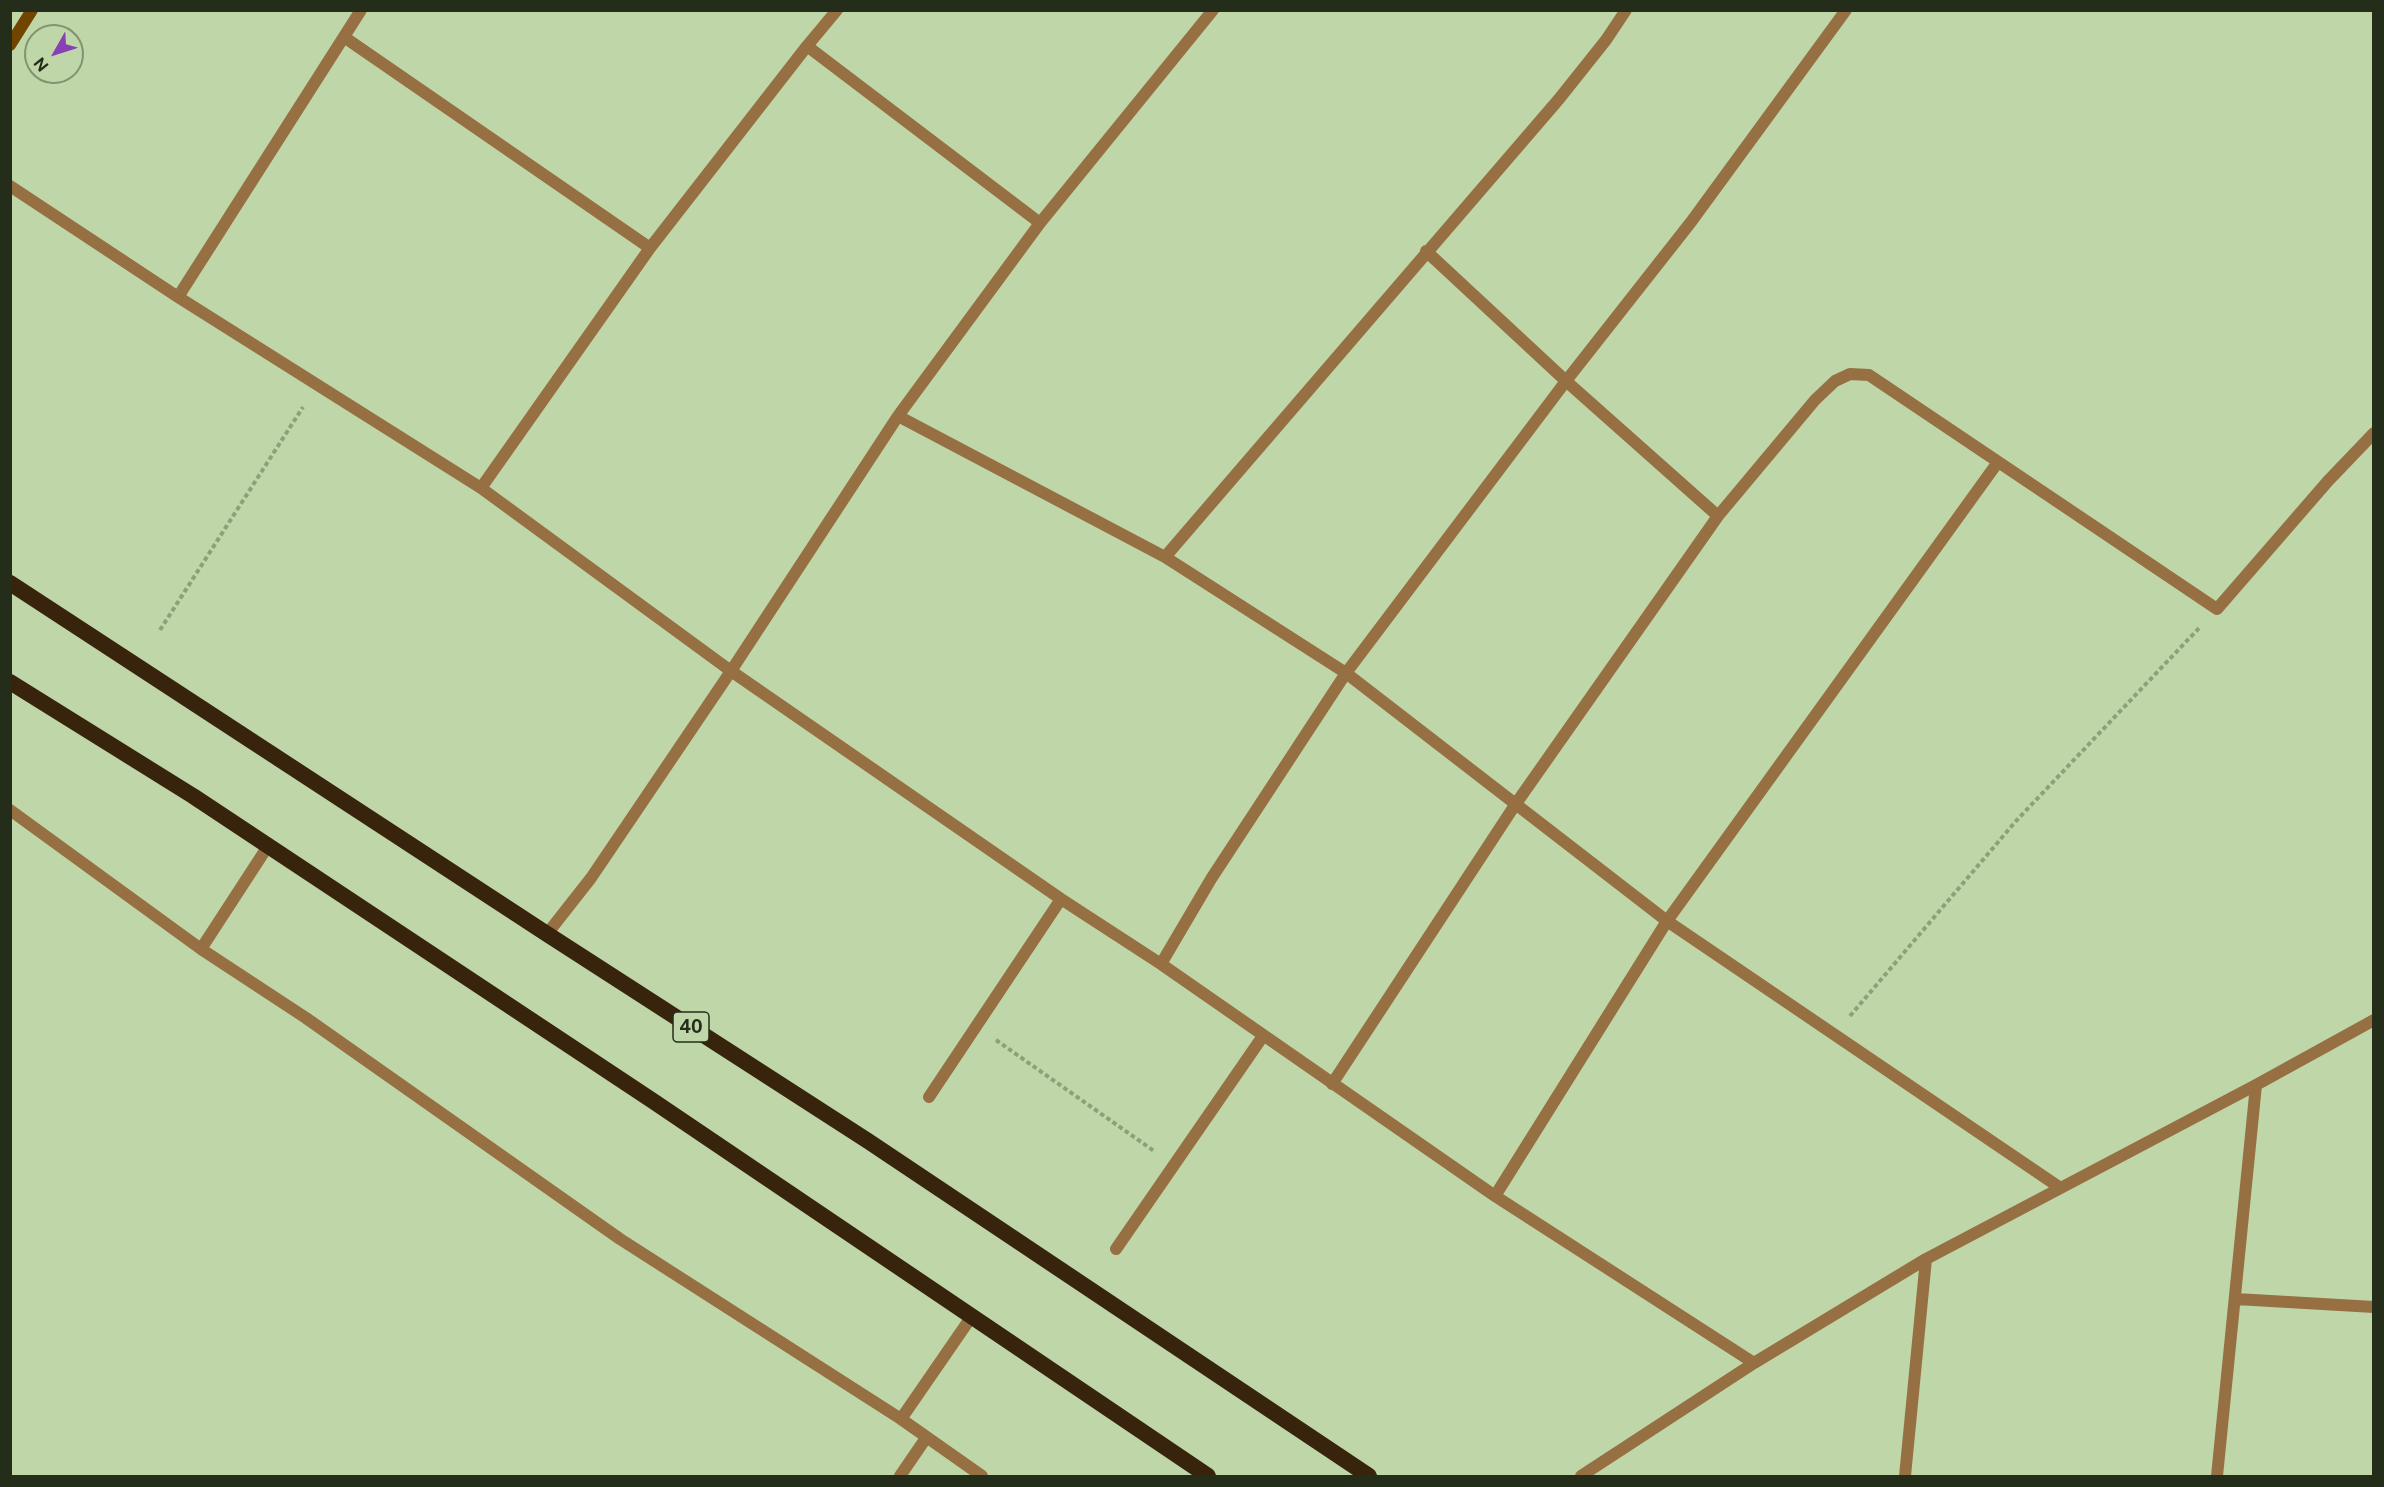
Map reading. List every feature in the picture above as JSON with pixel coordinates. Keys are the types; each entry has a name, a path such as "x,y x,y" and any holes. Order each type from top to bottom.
{"highway":[{"name":"40","path":"10,583 868,1141 1369,1476"},
{"path":"10,682 268,846 653,1101 1208,1476"}],"main road":[{"path":"10,45 32,10"}],"street":[{"path":"178,297 362,10"},
{"path":"481,488 650,248 837,10"},
{"path":"547,934 591,878 731,671 898,416 1040,224 1213,10"},
{"path":"1165,557 1559,99 1606,40 1626,10"},
{"path":"1161,964 1217,869 1346,674 1566,381 1691,222 1846,10"},
{"path":"344,37 650,248"},
{"path":"807,46 1040,224"},
{"path":"10,186 178,297 318,383 481,488 731,671 1061,898 1161,964 1495,1196 1754,1363"},
{"path":"1426,251 1566,381 1718,516"},
{"path":"1332,1084 1515,805 1718,516 1815,400 1835,381 1850,374 1869,375 2217,609 2328,481 2373,433"},
{"path":"898,416 1165,557 1346,674 1667,921 2059,1188"},
{"path":"1495,1196 1667,921 1998,462"},
{"path":"10,810 201,949 306,1018 620,1239 901,1419 982,1476"},
{"path":"201,949 268,846"},
{"path":"929,1097 1061,898"},
{"path":"1581,1476 1754,1363 1926,1259 2256,1085 2373,1020"},
{"path":"1116,1249 1263,1036"},
{"path":"2217,1476 2256,1085"},
{"path":"1905,1476 1926,1259"},
{"path":"2236,1299 2373,1307"},
{"path":"901,1419 972,1317"},
{"path":"900,1476 926,1437"}],"path":[{"path":"160,630 318,383"},
{"path":"1835,1034 2016,821 2217,609"},
{"path":"976,1025 1173,1165"}]}
